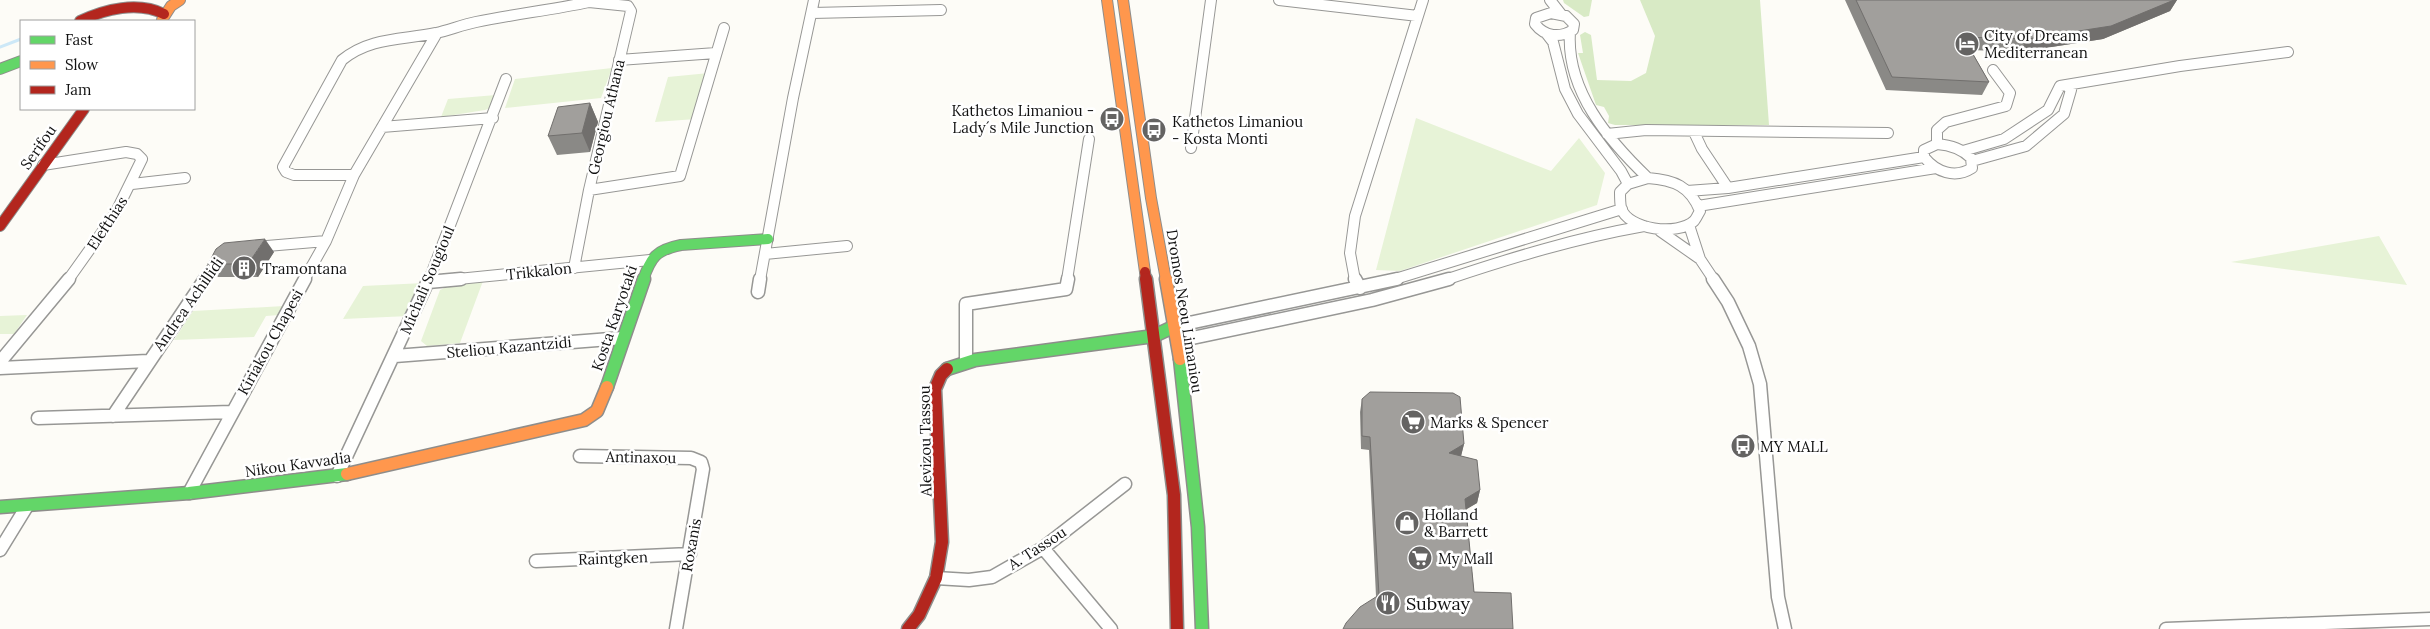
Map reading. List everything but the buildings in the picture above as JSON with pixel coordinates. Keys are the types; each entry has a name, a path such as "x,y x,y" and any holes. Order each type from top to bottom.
{"main road":[{"path":"82,20 110,5 149,0 163,8 163,17"},
{"path":"163,17 180,0"},
{"path":"1107,0 1154,336 1174,495 1177,629"},
{"name":"Dromos Neou Limaniou","path":"1123,0 1151,198 1178,341 1198,527 1202,629"},
{"path":"0,60 20,52"},
{"path":"0,69 20,61"},
{"name":"Serifou","path":"0,226 83,110"},
{"name":"Kosta Karyotaki","path":"595,416 600,408 650,260 667,248 681,245 768,239"},
{"path":"1154,336 1175,326"},
{"path":"1154,336 1178,341"},
{"name":"Alevizou Tassou","path":"908,629 919,615 936,578 942,542 936,389 939,375 950,366 966,362 1154,336"},
{"name":"Nikou Kavvadia","path":"0,507 189,493 337,476 595,416"}],"street":[{"path":"758,292 793,98 814,0"},
{"path":"898,11 900,0"},
{"path":"1191,148 1212,0"},
{"path":"1279,0 1418,16"},
{"path":"1360,288 1355,281 1351,260 1351,238 1355,216 1423,0"},
{"path":"1542,14 1545,0"},
{"path":"1550,0 1561,14 1570,19 1574,24 1567,43 1577,81 1591,112 1607,134 1648,178"},
{"path":"354,175 294,175 286,172 283,167 342,60 349,53 373,43 437,33 476,22 560,9 589,1"},
{"name":"Georgiou Athana","path":"574,268 589,190 631,11 628,6 596,4 589,1"},
{"path":"812,13 941,10"},
{"path":"1561,14 1542,14 1536,18 1535,24 1546,33 1561,35 1570,32"},
{"path":"589,190 680,176 724,28"},
{"name":"Kiriakou Chapesi","path":"189,493 231,412 326,241 354,175 437,33"},
{"path":"1546,33 1552,42 1564,88 1578,114 1621,170 1628,184"},
{"path":"1963,151 2004,139 2048,110 2060,86 2180,66 2288,52"},
{"path":"619,60 716,53"},
{"path":"1937,144 1937,130 1946,122 2006,106 2010,93 1993,70"},
{"name":"Michali Sougioul","path":"337,476 428,282 493,118 506,79"},
{"path":"1972,161 2026,146 2064,114 2072,90 2067,86"},
{"path":"382,127 493,118"},
{"path":"1607,134 1636,131 1888,133"},
{"path":"1694,132 1702,149 1728,188"},
{"path":"966,362 966,304 1066,289 1089,139"},
{"path":"1937,144 1950,145 1963,151 1972,161 1969,170 1961,173 1949,173 1936,168 1924,157 1924,150 1937,144"},
{"name":"Elefthias","path":"0,362 91,248 132,184 142,159 137,154 126,152 44,165"},
{"path":"1687,191 1728,188 1924,157"},
{"path":"1698,206 1936,168"},
{"path":"132,184 185,178"},
{"path":"1648,178 1665,180 1687,191 1698,206 1697,217 1690,226 1676,230 1660,230 1644,226 1630,218 1622,209 1619,197 1628,184 1648,178"},
{"path":"1175,326 1360,288 1444,266 1622,209"},
{"path":"1178,341 1415,289 1539,249 1604,232 1644,226"},
{"path":"1690,226 1700,259 1728,302 1749,346 1760,384 1778,597 1785,629"},
{"path":"1660,230 1700,259"},
{"path":"247,247 326,241"},
{"path":"765,254 847,246"},
{"name":"Andrea Achillidi","path":"112,416 217,260 226,252"},
{"name":"Trikkalon","path":"428,282 650,260"},
{"name":"Steliou Kazantzidi","path":"394,356 623,338"},
{"path":"0,368 148,361"},
{"path":"38,418 231,412"},
{"name":"Antinaxou","path":"580,456 691,458 701,462"},
{"name":"Roxanis","path":"676,629 703,469 701,462"},
{"name":"A. Tassou","path":"936,578 969,580 992,577 1043,548 1125,484"},
{"path":"0,550 27,506"},
{"path":"1043,548 1111,629"},
{"name":"Raintgken","path":"536,561 690,554"},
{"path":"2166,629 2430,619"}],"green space":[{"path":"1563,0 1592,0 1589,16 1584,17 1564,3"},
{"path":"1640,0 1760,0 1769,125 1615,125 1608,123 1609,116 1604,107 1596,105 1578,53 1583,53 1580,35 1585,32 1591,35 1597,80 1631,81 1646,73 1655,36"},
{"path":"612,68 601,98 505,108 515,79"},
{"path":"709,73 696,119 655,122 668,77"},
{"path":"496,95 490,108 485,110 441,117 448,99"},
{"path":"1416,118 1551,171 1579,138 1605,173 1597,205 1400,271 1376,270"},
{"path":"2379,236 2407,285 2231,262"},
{"path":"483,281 460,343 427,346 421,341 440,290 453,284"},
{"path":"424,283 409,316 343,319 363,286"},
{"path":"284,306 279,315 266,316 254,337 174,340 193,311"},
{"path":"27,315 14,334 0,334 0,316"}],"waterway":[{"path":"0,47 20,39"}],"traffic: fast":[{"path":"0,69 20,61"},
{"path":"607,387 650,260 667,248 681,245 768,239"},
{"path":"947,369 975,360 1154,336 1175,326"},
{"path":"1180,359 1198,527 1202,629"},
{"path":"0,507 189,493 347,474"}],"traffic: slow":[{"path":"162,20 171,6 180,0"},
{"path":"1107,0 1145,272"},
{"path":"1123,0 1151,198 1180,359"},
{"path":"347,474 584,420 597,411 602,403 607,387"}],"traffic: jam":[{"path":"82,20 110,10 135,7 156,10 164,14"},
{"path":"0,226 83,110"},
{"path":"1145,272 1174,495 1177,629"},
{"path":"908,629 919,615 936,578 942,542 935,389 941,375 947,369"}],"place":[{"name":"City of Dreams Mediterranean","path":"1967,44"},
{"name":"Kathetos Limaniou - Lady´s Mile Junction","path":"1112,119"},
{"name":"Kathetos Limaniou - Kosta Monti","path":"1154,130"},
{"name":"Tramontana","path":"244,268"},
{"name":"Marks & Spencer","path":"1413,422"},
{"name":"MY MALL","path":"1743,446"},
{"name":"Holland & Barrett","path":"1407,523"},
{"name":"My Mall","path":"1420,558"},
{"name":"Subway","path":"1388,603"}]}
